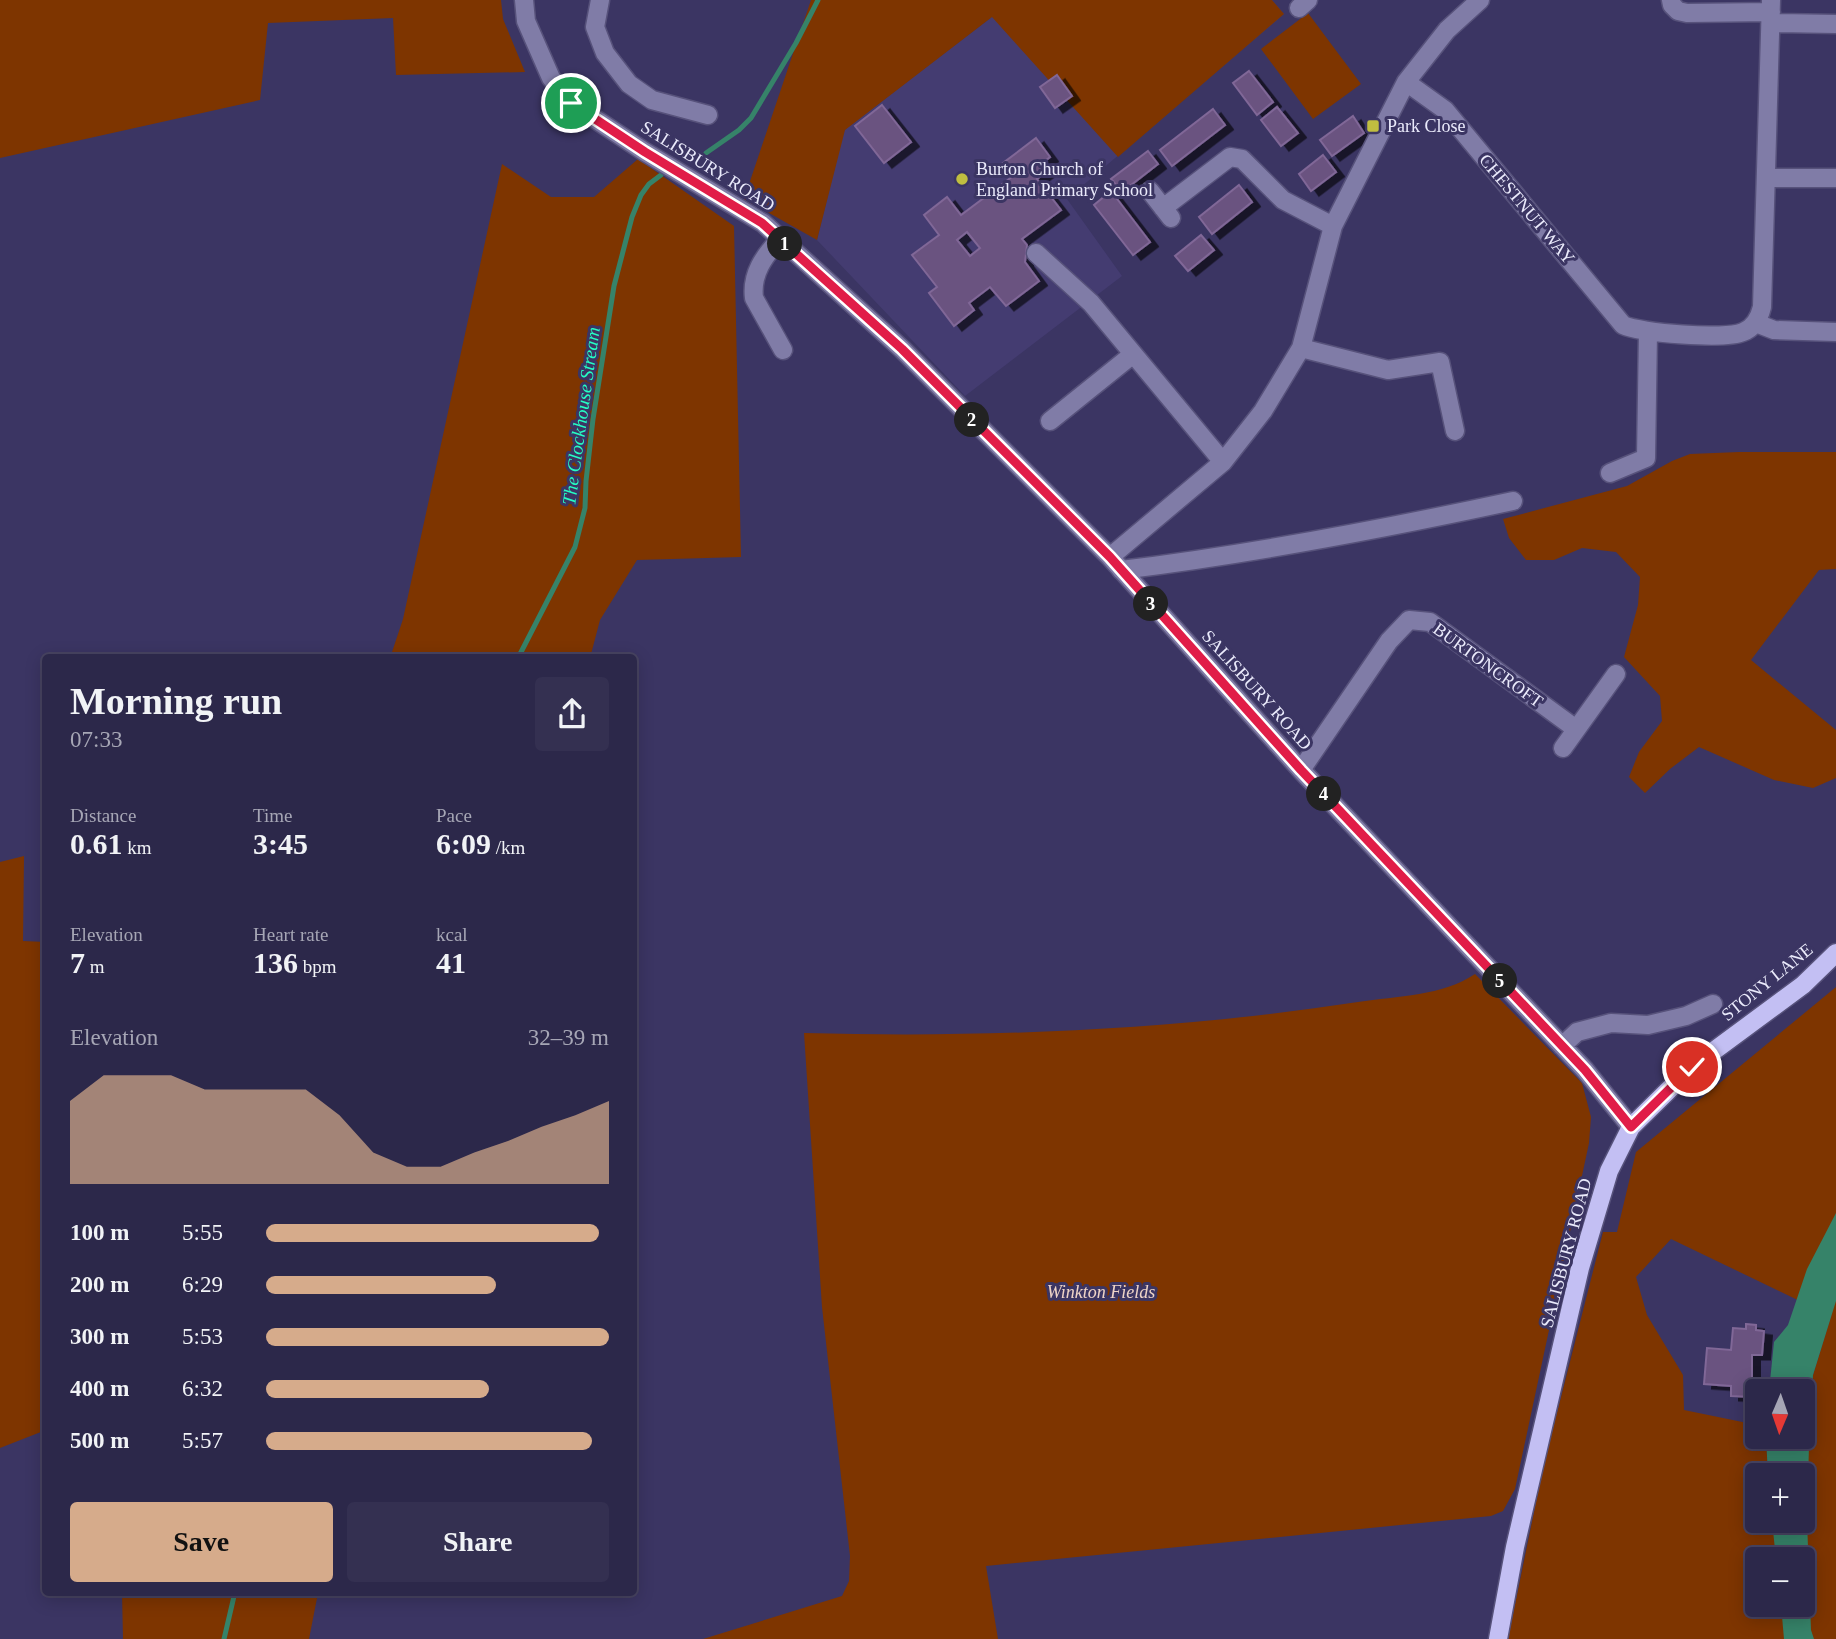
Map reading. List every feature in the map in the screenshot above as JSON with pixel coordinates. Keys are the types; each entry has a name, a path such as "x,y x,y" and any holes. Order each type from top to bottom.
{"main road":[{"name":"STONY LANE","path":"1631,1127 1692,1067 1802,985 1836,953"},
{"name":"SALISBURY ROAD","path":"1498,1639 1516,1547 1580,1268 1609,1171 1631,1127"}],"street":[{"name":"SALISBURY ROAD","path":"524,0 526,21 551,78 571,103 645,152 762,223 902,349 1115,564 1301,770 1563,1046 1631,1127"},
{"path":"600,0 595,27 605,53 629,84 652,100 708,115"},
{"path":"1115,564 1223,461 1263,411 1301,348 1333,226 1406,82 1447,30 1480,0"},
{"path":"1671,0 1678,11 1687,13 1771,11 1836,24"},
{"path":"1771,11 1762,307 1756,323 1774,330 1836,332"},
{"name":"CHESTNUT WAY","path":"1406,82 1445,110 1623,326 1648,332 1724,335 1741,334 1756,323"},
{"path":"1150,191 1167,213 1230,157 1241,159 1283,200 1333,226"},
{"path":"1766,178 1836,178"},
{"path":"780,239 765,256 753,290 754,298 783,349"},
{"path":"1036,253 1091,303 1223,461"},
{"path":"1610,473 1646,458 1648,332"},
{"path":"1301,348 1388,370 1440,362 1455,431"},
{"path":"1051,421 1132,355"},
{"path":"1115,564 1225,557 1513,501"},
{"name":"BURTONCROFT","path":"1301,770 1389,641 1409,620 1430,622 1576,729"},
{"path":"1563,748 1616,674"},
{"path":"1563,1046 1577,1032 1611,1023 1648,1025 1686,1016 1713,1004"}],"shaded area":[{"name":"Burton Church of England Primary School","path":"1014,0 1272,0 1284,14 1067,199 1122,276 965,396 817,240 844,130"},
{"path":"1836,1213 1836,1301 1813,1379 1770,1379 1774,1342 1788,1325 1807,1269"},
{"path":"1767,1449 1809,1449 1809,1463 1767,1463"},
{"path":"1773,1533 1807,1533 1808,1547 1775,1547"},
{"path":"1782,1617 1811,1617 1814,1639 1784,1639"}],"green space":[{"path":"0,0 501,0 503,19 525,72 396,75 393,18 268,23 260,100 0,158"},
{"path":"811,0 1272,0 1284,14 1118,157 992,17 845,130 817,240 744,199"},
{"path":"1308,13 1361,84 1313,119 1261,49"},
{"path":"638,159 734,226 741,557 637,560 600,620 591,654 391,654 403,619 502,164 551,197 594,197"},
{"path":"1836,452 1836,569 1819,570 1751,660 1836,730 1836,778 1813,788 1774,780 1699,747 1645,793 1629,777 1639,752 1662,721 1660,696 1624,657 1638,605 1640,577 1616,552 1582,548 1554,560 1526,560 1509,538 1503,519 1627,486 1690,454"},
{"path":"24,856 23,941 42,942 42,1432 0,1448 0,862"},
{"name":"Winkton Fields","path":"1475,974 1582,1083 1591,1117 1589,1143 1515,1489 1503,1511 1491,1516 986,1566 998,1639 703,1639 842,1596 849,1581 850,1556 822,1307 804,1033 1013,1033 1220,1019 1419,994 1449,987"},
{"path":"1836,987 1836,1639 1508,1639 1543,1468 1603,1232 1617,1232 1636,1152"},
{"path":"122,1596 317,1596 309,1639 123,1639"}],"building":[{"path":"1249,71 1273,102 1257,115 1233,83"},
{"path":"1057,75 1072,96 1055,108 1040,87"},
{"path":"882,105 911,142 884,163 855,126"},
{"path":"1277,107 1298,133 1281,146 1261,120"},
{"path":"1213,109 1225,125 1172,166 1160,150"},
{"path":"1353,116 1364,133 1332,156 1320,140"},
{"path":"1036,138 1050,157 1039,166 1045,173 1037,179 1061,210 1022,239 1027,245 1025,262 1039,281 1006,306 990,287 969,303 974,310 954,326 929,293 937,287 912,255 939,235 924,215 947,197 961,215 1013,176 1003,163","holes":["967,232 980,248 970,256 957,240"]},
{"path":"1148,151 1158,164 1122,192 1111,179"},
{"path":"1323,155 1336,172 1311,191 1299,174"},
{"path":"1239,185 1252,202 1212,234 1199,217"},
{"path":"1111,191 1150,242 1133,255 1094,205"},
{"path":"1201,235 1214,250 1188,271 1175,256"},
{"path":"1746,1324 1756,1325 1756,1330 1764,1331 1762,1355 1752,1355 1752,1379 1745,1379 1745,1397 1731,1396 1731,1386 1704,1384 1707,1348 1731,1350 1733,1328 1746,1329"}],"waterway":[{"name":"The Clockhouse Stream","path":"706,153 739,130 751,118 796,43 818,0"},
{"name":"The Clockhouse Stream","path":"520,654 575,547 585,508 593,419 614,286 632,217 641,195 649,184 661,175"},
{"name":"The Clockhouse Stream","path":"224,1639 234,1596"}],"place":[{"name":"Park Close","path":"1373,126"},
{"name":"Burton Church of England Primary School","path":"962,179"}],"route":[{"path":"571,103 645,152 762,223 902,349 1110,557 1301,770 1585,1070 1631,1127 1692,1067"}]}
